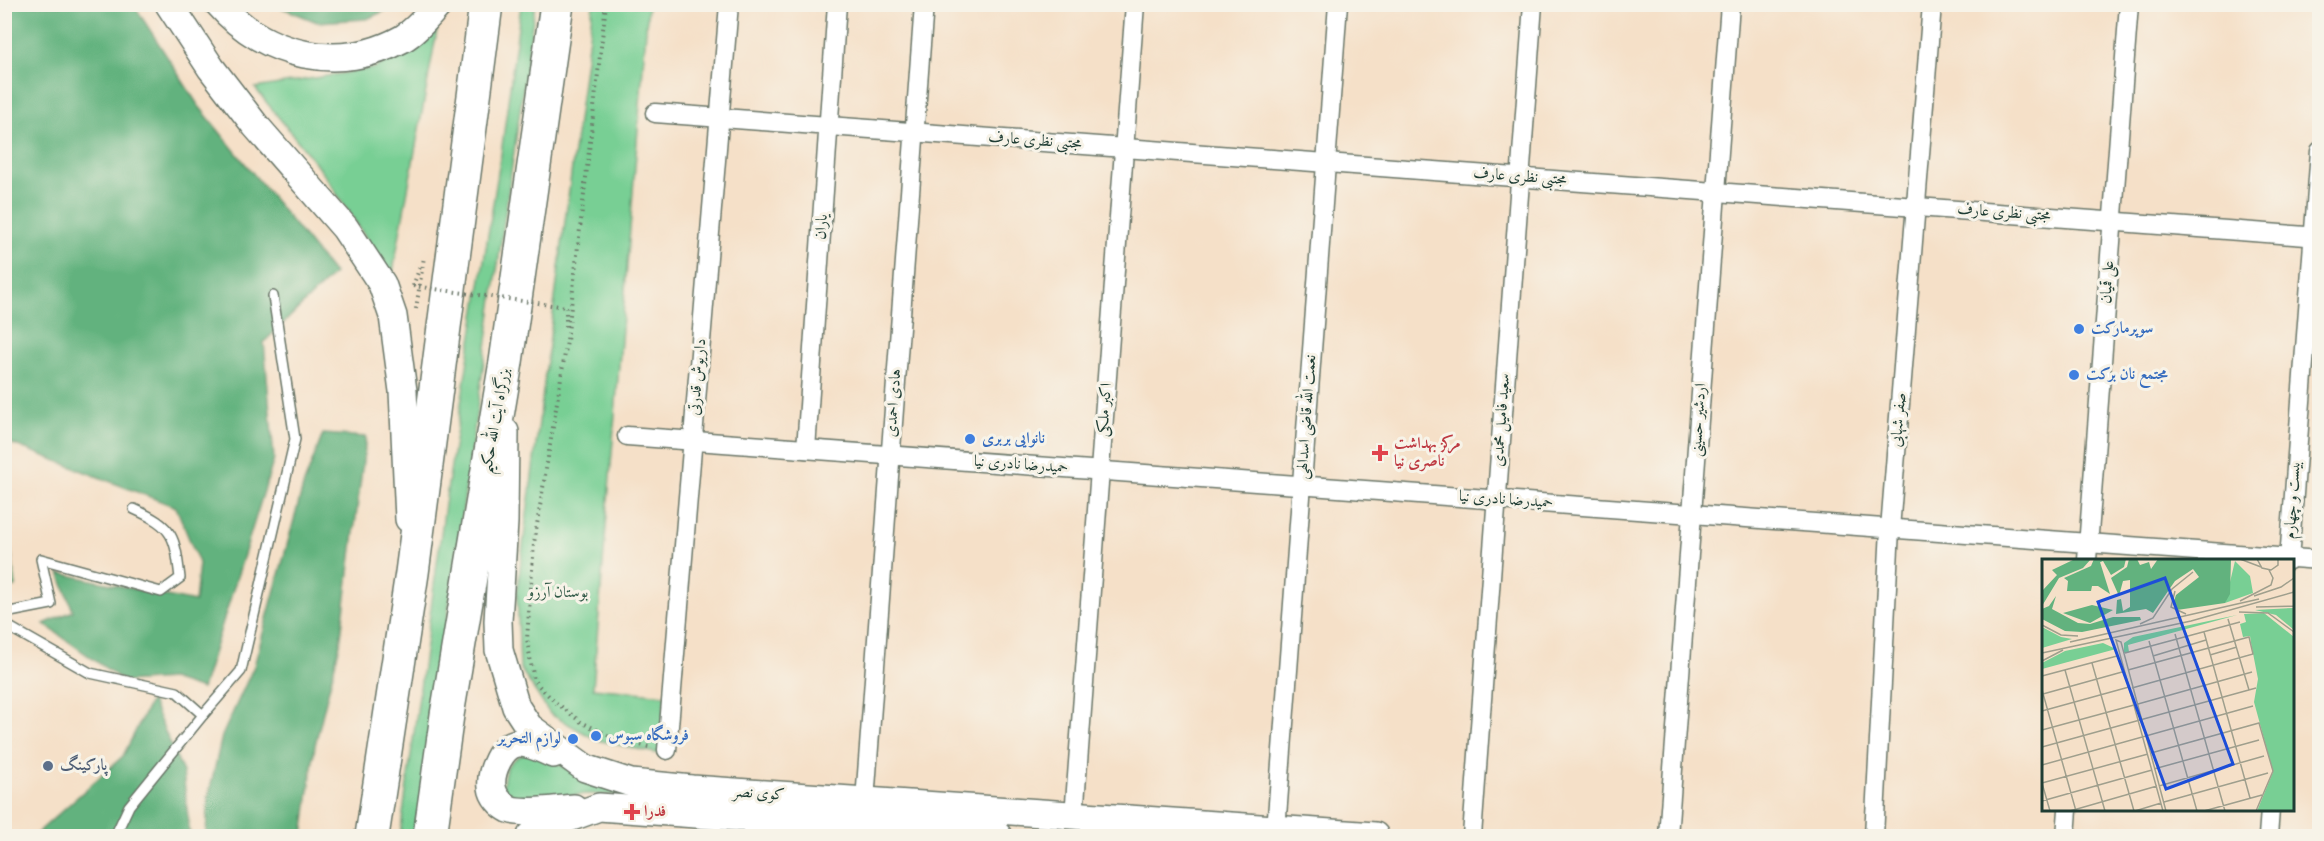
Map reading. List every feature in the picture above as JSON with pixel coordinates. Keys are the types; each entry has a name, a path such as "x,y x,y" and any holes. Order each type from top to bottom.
{"highway":[{"path":"372,837 412,573 486,4"},
{"name":"بزرگراه آیت الله حکیم","path":"430,837 447,715 506,362 557,4"}],"main road":[{"path":"169,4 211,68 247,115 345,228 368,260 388,299 393,316 403,390 412,573"},
{"path":"219,4 230,17 254,36 308,55 327,57 365,53 385,47 404,38 439,4"},
{"name":"کوی نصر","path":"506,362 504,522 498,595 500,650 516,707 529,727 585,768 631,783 1374,837"},
{"path":"585,768 527,744 518,743 502,753 496,764 492,788 498,800 509,809 523,811 599,807"},
{"name":"کوی نصر","path":"531,837 548,826 599,807 998,837"}],"street":[{"name":"داریوش قدرتی","path":"667,750 729,4"},
{"name":"یاران","path":"807,449 837,4"},
{"name":"هادی احمدی","path":"865,801 924,4"},
{"name":"اکبر ملکی","path":"1074,816 1136,4"},
{"name":"نعمت الله قاضی اسدالهی","path":"1276,830 1338,4"},
{"name":"سعید فامیل محمدی","path":"1472,837 1533,4"},
{"name":"اردشیر حسینی","path":"1668,837 1730,4"},
{"name":"صفر شهابی","path":"1874,837 1890,529 1932,4"},
{"name":"علی قمیان","path":"2087,552 2129,4"},
{"name":"مجتبی نظری عارف","path":"655,113 2316,236"},
{"name":"بیست و چهارم","path":"2289,559 2316,236 2319,151"},
{"name":"حمیدرضا نادری نیا","path":"627,436 1890,529 2087,552 2289,559"},
{"name":"حمیدرضا نادری نیا","path":"2294,559 2319,560"},
{"path":"2066,837 2068,811"},
{"path":"2268,837 2270,811"}],"lane":[{"path":"115,837 129,806 241,671 295,439 273,296"},
{"path":"4,616 10,612 51,604 41,559 162,592 180,578 176,543 158,520 134,509"},
{"path":"4,624 90,673 177,692 203,715"}],"path":[{"path":"606,4 567,341 534,543 526,639 534,681 554,701 581,722 620,741 667,750"},
{"path":"424,256 413,286 566,307 567,341"}],"green space":[{"path":"4,5 134,5 198,105 334,274 264,342 274,459 202,689 171,679 125,682 44,624 73,611 59,573 195,602 199,563 176,507 5,441"},
{"path":"275,5 397,5 367,19 317,22"},
{"path":"521,5 535,5 416,836 400,836 446,497 501,154"},
{"name":"بوستان آرزو","path":"593,5 648,5 593,688 665,695 660,754 597,740 550,714 520,668 517,592"},
{"path":"437,30 392,277 321,170 255,88 375,68"},
{"path":"323,434 366,437 340,644 315,745 303,836 206,836 208,798 222,736 254,666 304,483"},
{"path":"4,537 9,539 16,586 5,591"},
{"path":"151,700 183,772 190,836 34,836 123,756"},
{"path":"524,754 533,754 636,796 587,794 517,800 503,787 504,775 510,763"}],"place":[{"name":"سوپرمارکت","path":"2079,329"},
{"name":"مجتمع نان برکت","path":"2074,375"},
{"name":"نانوایی بربری","path":"970,439"},
{"name":"مرکز بهداشت ناصری نیا","path":"1380,453"},
{"name":"فروشگاه سبوس","path":"596,736"},
{"name":"لوازم التحریر","path":"573,739"},
{"name":"پارکینگ","path":"48,766"},
{"name":"فدرا","path":"632,812"}]}
